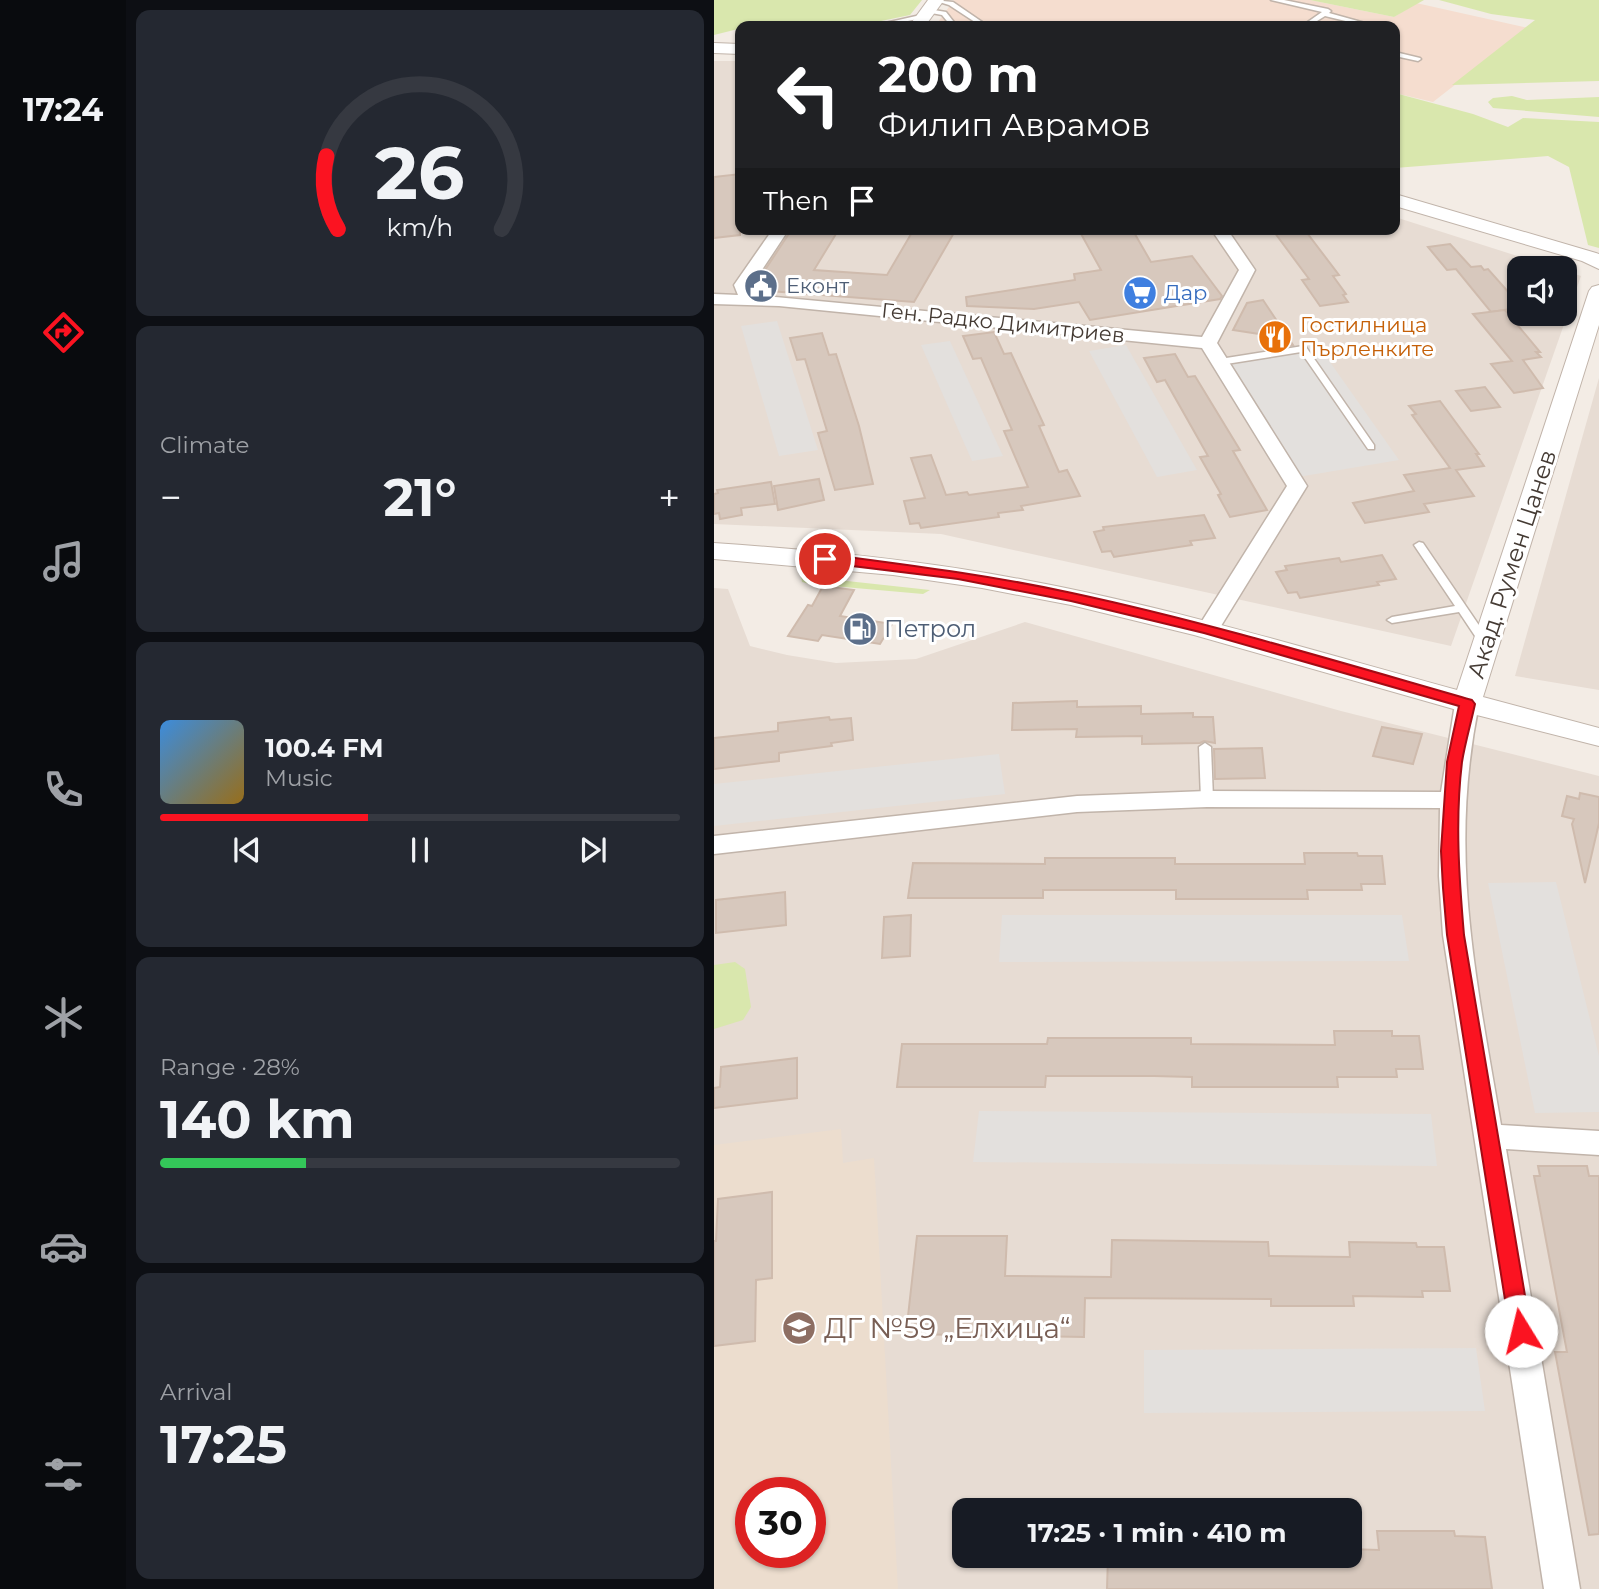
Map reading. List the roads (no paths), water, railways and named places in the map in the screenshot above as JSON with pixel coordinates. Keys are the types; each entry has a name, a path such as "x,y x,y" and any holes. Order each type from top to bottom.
{"street":[{"path":"714,48 735,49"},
{"path":"1400,202 1588,257 1599,263"},
{"path":"748,300 743,285 777,235"},
{"path":"1208,629 1297,486 1208,343 1247,270 1223,235"},
{"name":"Акад. Румен Цанев","path":"1562,1589 1456,935 1449,851 1455,762 1467,704 1599,290"},
{"name":"Ген. Радко Димитриев","path":"714,299 1208,343"},
{"path":"714,551 850,560 958,575 1071,597 1208,629 1467,704 1599,737"},
{"path":"714,845 1077,804 1207,799 1452,800"},
{"path":"1489,1136 1599,1143"}],"lane":[{"path":"1274,0 1328,11 1313,21"},
{"path":"893,21 951,3 978,21"},
{"path":"928,11 944,13 950,21"},
{"path":"1324,14 1354,21"},
{"path":"1400,55 1418,59"},
{"path":"1220,362 1303,349 1371,447"},
{"path":"1419,545 1486,644"},
{"path":"1392,620 1462,608"},
{"path":"1205,747 1207,799"}],"place":[{"name":"Еконт","path":"761,286"},
{"name":"Дар","path":"1140,293"},
{"name":"Гостилница Пърленките","path":"1275,337"},
{"name":"Петрол","path":"860,629"},
{"name":"ДГ №59 „Елхица“","path":"799,1328"}]}
